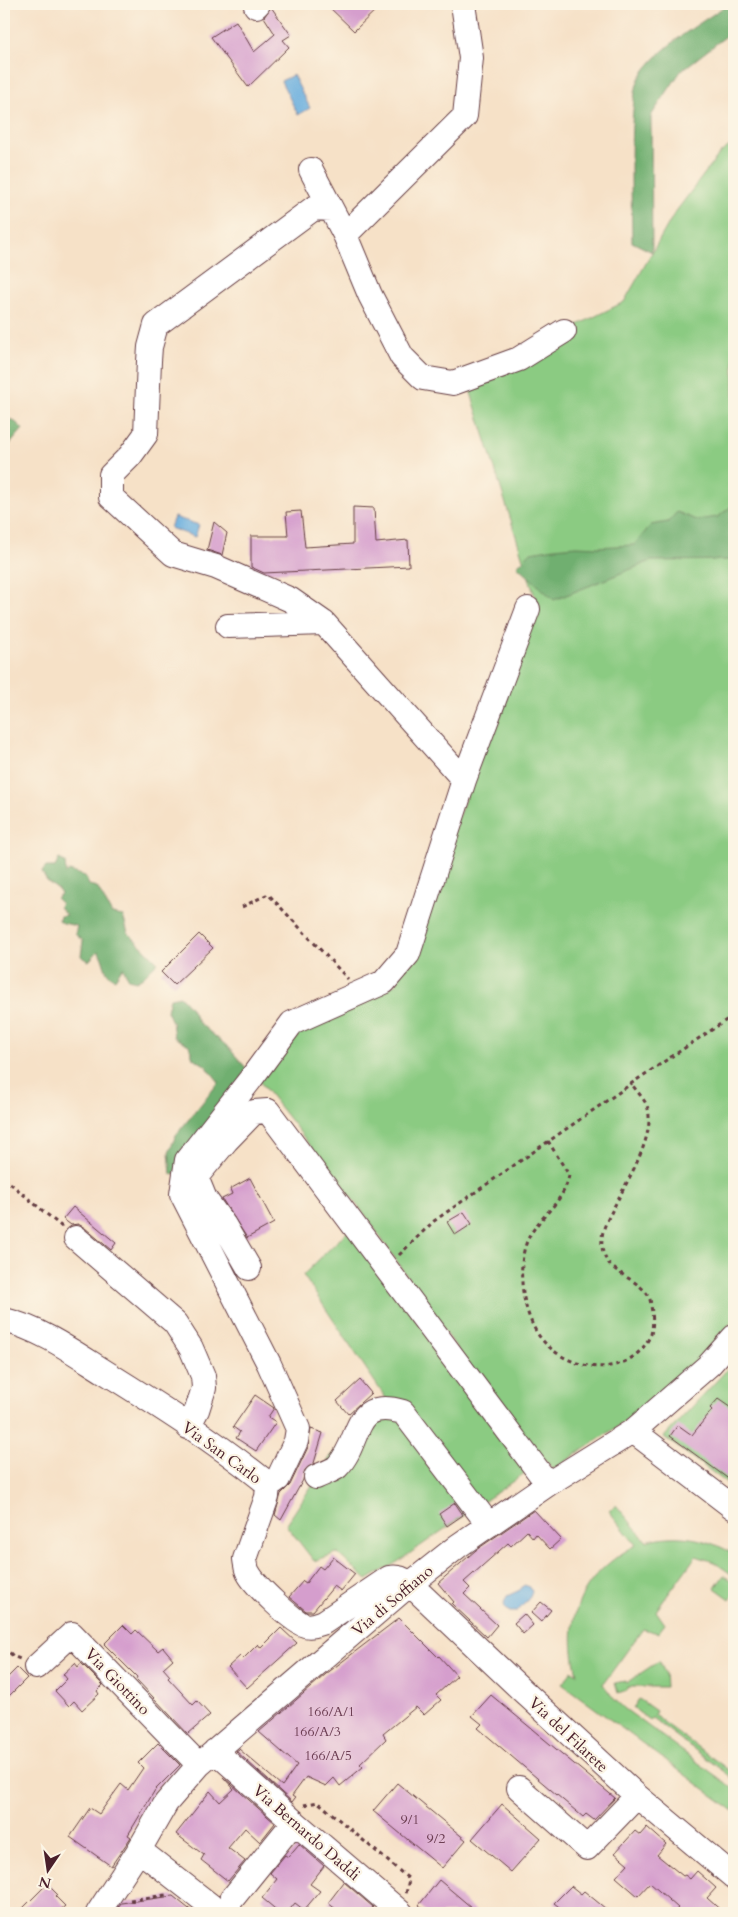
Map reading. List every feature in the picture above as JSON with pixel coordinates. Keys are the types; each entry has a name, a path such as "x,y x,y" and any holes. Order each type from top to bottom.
{"street":[{"path":"345,235 465,116 471,58 462,4"},
{"path":"312,170 345,235 370,296 402,357 423,378 453,383 519,359 564,331"},
{"path":"331,208 314,208 156,325 149,354 146,434 130,456 111,475 111,497 174,554 216,567 291,600 324,623 464,780"},
{"path":"268,1486 278,1479 296,1441 298,1429 269,1364 182,1194 187,1160 292,1023 384,982 408,954 464,780 528,609"},
{"path":"228,626 324,623"},
{"path":"249,1268 224,1225 205,1199 196,1176 254,1112 268,1111 548,1484"},
{"path":"76,1238 175,1323 191,1348 203,1376 204,1388 197,1410 188,1427"},
{"name":"Via San Carlo","path":"4,1320 24,1326 61,1345 143,1396 252,1472 268,1486 267,1498 245,1559 246,1566 256,1584 292,1618 303,1625 312,1626 324,1622 389,1578 396,1576 410,1584"},
{"name":"Via di Soffiano","path":"98,1913 139,1850 166,1802 207,1758 410,1584 548,1484 633,1431 709,1365 734,1337"},
{"path":"316,1477 336,1468 349,1450 362,1418 371,1412 397,1410 403,1412 489,1525"},
{"path":"633,1431 734,1508"},
{"name":"Via del Filarete","path":"410,1584 637,1796 734,1877"},
{"name":"Via Giottino","path":"36,1668 72,1634 207,1758"},
{"name":"Via Bernardo Daddi","path":"207,1758 298,1814 398,1908"},
{"path":"519,1788 587,1848 637,1796"},
{"path":"139,1850 225,1906 298,1814"}],"path":[{"path":"242,907 268,894 361,992"},
{"path":"386,1268 434,1221 631,1083 734,1015"},
{"path":"548,1141 569,1175 562,1196 548,1212 526,1244 522,1282 531,1320 545,1344 559,1354 580,1364 598,1367 624,1363 645,1345 652,1332 653,1319 649,1298 638,1284 620,1274 610,1264 602,1250 602,1237 606,1223 641,1151 648,1123 648,1108 631,1083"},
{"path":"4,1178 76,1238"},
{"path":"298,1814 318,1802 409,1879 398,1908"},
{"path":"122,1901 174,1894"}],"green space":[{"path":"728,4 734,4 734,30 681,71 651,116 652,252 632,242 632,130 636,88 640,77 658,55 680,37"},
{"path":"734,143 734,1318 715,1346 629,1419 553,1470 545,1459 537,1465 365,1215 257,1078 300,1026 396,984 494,721 535,597 467,380 624,302 674,214 720,153"},
{"path":"12,419 23,429 4,451 4,424"},
{"path":"734,504 734,560 651,561 554,600 517,566 531,552 576,546 634,545 651,525 668,522 677,512 696,520 718,517"},
{"path":"59,859 65,862 66,874 69,871 85,876 89,885 97,887 112,914 123,916 128,933 158,962 143,977 136,981 128,979 123,967 115,979 108,974 98,951 89,961 81,956 83,941 75,934 77,926 63,923 59,920 60,916 66,915 59,907 61,903 56,898 61,894 46,880 42,872 46,867 55,867"},
{"path":"180,996 190,1007 198,1022 228,1047 247,1069 175,1175 171,1174 169,1152 176,1135 219,1082 205,1065 193,1058 189,1045 174,1037 172,1022 167,1011 170,998"},
{"path":"349,1230 529,1470 399,1561 367,1580 337,1553 314,1561 286,1525 333,1453 389,1403 303,1275"},
{"path":"734,1362 734,1488 664,1437"},
{"path":"616,1505 646,1541 669,1537 692,1538 724,1548 734,1554 734,1576 714,1562 696,1556 656,1611 665,1624 658,1633 643,1629 603,1684 614,1699 625,1709 734,1789 734,1811 562,1684 572,1671 577,1674 572,1633 575,1615 581,1598 590,1583 602,1569 636,1545 609,1511"},
{"path":"724,1575 734,1583 734,1595 730,1599 715,1588"},
{"path":"659,1661 665,1673 666,1687 627,1687 627,1690 618,1693 615,1683 625,1681 626,1683"},
{"path":"639,1699 656,1711 654,1715 734,1774 734,1779 652,1718 649,1720 633,1708"}],"water":[{"path":"293,75 310,108 298,115 281,81"},
{"path":"174,517 199,525 195,537 170,528"},
{"path":"524,1585 530,1587 532,1592 530,1597 517,1612 510,1612 505,1609 504,1603 507,1596 520,1590"}],"building":[{"path":"326,4 382,4 354,31"},
{"path":"271,7 291,35 283,40 289,47 248,87 211,37 236,21 254,52 275,34 264,17"},
{"path":"353,507 374,508 376,543 408,540 409,566 264,573 251,567 251,536 288,536 286,512 301,511 305,547 353,544"},
{"path":"214,522 227,533 222,555 207,550"},
{"path":"199,934 213,948 174,985 161,972"},
{"path":"250,1178 274,1223 247,1238 222,1199 232,1194 230,1189"},
{"path":"73,1207 116,1243 111,1250 85,1228 78,1224 71,1225 63,1219"},
{"path":"464,1212 472,1224 455,1235 447,1222"},
{"path":"360,1380 371,1393 348,1414 337,1401"},
{"path":"255,1395 274,1408 268,1417 276,1422 256,1451 236,1438 240,1432 233,1427"},
{"path":"718,1399 734,1410 734,1483 670,1436 678,1425 692,1435 712,1410 710,1408"},
{"path":"311,1429 323,1433 314,1463 305,1470 303,1480 281,1520 275,1515 281,1494 290,1485 308,1447"},
{"path":"455,1503 463,1515 447,1526 439,1514"},
{"path":"534,1510 561,1539 550,1549 536,1534 533,1538 527,1531 511,1546 508,1543 464,1582 470,1588 464,1594 497,1625 487,1637 452,1604 454,1602 438,1583 476,1550"},
{"path":"333,1557 355,1574 341,1591 334,1586 313,1611 306,1611 289,1597 303,1581 306,1583 319,1566 323,1569"},
{"path":"541,1602 551,1610 541,1622 531,1613"},
{"path":"524,1614 533,1625 523,1634 514,1623"},
{"path":"399,1618 457,1676 436,1695 441,1700 424,1715 416,1707 383,1734 386,1739 360,1764 363,1767 340,1786 334,1778 326,1786 306,1777 292,1796 295,1798 292,1802 236,1751 239,1749 282,1786 297,1765 259,1732 326,1674"},
{"path":"123,1625 132,1634 136,1630 158,1651 163,1647 173,1659 163,1668 170,1676 168,1678 193,1705 197,1701 210,1715 188,1734 136,1679 137,1677 104,1644"},
{"path":"281,1628 297,1643 247,1688 228,1667 240,1656 243,1659 258,1644 261,1648"},
{"path":"75,1663 78,1667 81,1663 103,1685 97,1691 99,1694 82,1710 74,1701 69,1706 55,1691 67,1679 63,1674"},
{"path":"17,1668 27,1678 4,1701 4,1681"},
{"path":"491,1695 615,1798 594,1820 586,1814 583,1817 478,1728 482,1724 472,1716"},
{"path":"158,1743 180,1765 155,1790 128,1835 131,1837 111,1866 70,1837 90,1808 99,1814 121,1784 128,1790 143,1768 138,1763"},
{"path":"223,1777 275,1823 260,1842 245,1828 228,1848 245,1861 228,1881 201,1860 204,1855 176,1834 210,1791 220,1802 234,1789"},
{"path":"397,1783 466,1840 442,1868 373,1811"},
{"path":"502,1804 541,1838 511,1872 472,1839"},
{"path":"647,1827 666,1844 657,1855 683,1876 685,1875 690,1879 697,1871 716,1888 707,1898 724,1913 673,1913 678,1908 650,1883 638,1896 616,1877 628,1864 615,1853 635,1831 640,1835"},
{"path":"299,1844 324,1866 310,1884 320,1891 304,1910 295,1903 287,1913 280,1913 262,1898 277,1879 270,1873 285,1855 288,1857"},
{"path":"439,1880 478,1913 428,1913 419,1905"},
{"path":"344,1882 373,1907 368,1913 341,1913 328,1903"},
{"path":"47,1884 65,1906 57,1913 18,1913"},
{"path":"571,1886 581,1894 584,1891 611,1913 567,1913 554,1903"},
{"path":"173,1896 194,1913 114,1913 121,1903"}]}
